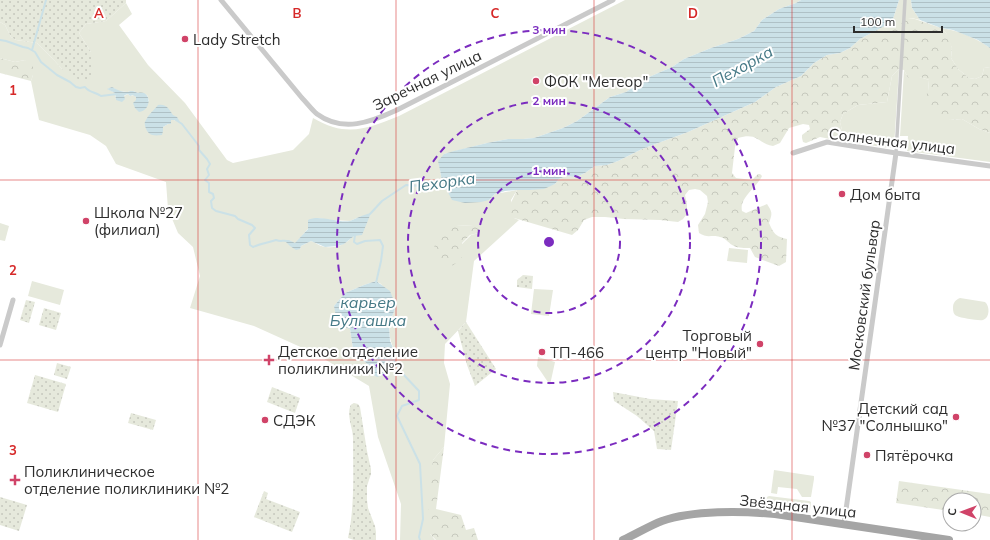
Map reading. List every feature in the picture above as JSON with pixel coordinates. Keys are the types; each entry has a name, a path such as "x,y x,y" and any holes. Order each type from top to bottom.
{"main road":[{"name":"Звёздная улица","path":"623,540 662,521 690,515 714,513 762,513 949,540"}],"street":[{"name":"Заречная улица","path":"221,0 302,98 317,113 334,122 352,125 373,121 397,110 613,0"},
{"name":"Московский бульвар","path":"844,524 896,153 905,0"},
{"name":"Солнечная улица","path":"793,153 827,142 990,166"},
{"path":"0,346 12,300"}],"green space":[{"path":"0,0 126,0 126,3 106,21 86,24 79,33 91,52 93,72 89,81 78,79 63,70 37,43 16,40 11,37 5,25 0,22"},
{"path":"625,0 801,0 779,9 762,20 754,31 738,39 684,59 672,67 649,77 626,92 610,97 577,121 563,128 534,138 508,139 444,154 440,170 442,181 489,200 495,194 517,190 511,200 514,218 519,220 474,261 466,322 445,344 444,363 450,384 444,447 433,460 430,534 435,540 400,540 401,504 378,437 369,386 316,354 254,326 190,308 200,276 193,247 178,233 168,209 166,182 116,164 106,146 90,135 39,120 31,81 33,75 25,60 15,62 0,58 0,22 5,25 11,37 16,40 37,43 63,70 91,52 79,33 86,24 106,21 126,3 132,14 119,25 148,65 185,103 227,160 233,163 293,150 309,134 313,118 333,127 350,130 366,128 399,116","holes":["112,87 118,91 133,91 147,95 149,101 136,100 134,95 130,96 128,94 116,100 115,93 108,89","158,106 179,122 170,120 168,124 163,127 163,131","371,214 357,232 347,242 341,245 324,247 311,241 301,246 300,249 289,240 295,244 317,218 350,221","473,225 479,233 471,235 462,244 456,226","376,281 381,284 396,306 390,329 390,339 395,352 369,366 353,349 350,329 334,306 345,293"]},
{"path":"899,0 911,0 912,8 920,20 906,18 892,22"},
{"path":"899,18 915,19 941,28 949,38 952,48 951,58 958,69 969,78 975,79 982,76 984,68 990,67 990,133 979,129 962,119 950,120 938,117 928,106 925,98 928,91 929,80 920,77 915,81 908,78 904,70 899,69 892,76 887,102 858,105 843,114 840,122 842,130 841,134 830,139 820,137 806,143 803,142 802,135 810,129 809,125 803,124 789,128 780,143 773,146 750,136 738,138 735,147 732,173 736,178 752,180 758,174 762,176 743,202 742,211 746,213 767,204 771,212 769,223 772,230 777,236 787,239 786,262 779,266 755,257 750,248 736,247 717,236 705,236 699,233 698,225 705,214 708,202 707,196 700,190 695,189 689,190 685,195 687,214 678,222 592,217 584,220 578,230 572,235 511,216 508,209 517,190 530,190 555,184 559,179 566,176 576,177 595,166 607,165 618,161 642,149 688,132 755,102 776,87 801,76 814,63 827,55 840,53 850,48 860,39"},
{"path":"941,28 967,35 990,48 990,67 984,68 982,76 975,79 969,78 958,69 951,58 952,48 946,33"},
{"path":"0,58 15,62 25,60 33,65 33,75 31,81 0,73"},
{"path":"899,69 894,147 889,148 830,139 841,134 842,130 840,122 843,114 858,105 887,102 892,76"},
{"path":"904,70 908,78 920,77 929,80 928,91 950,120 962,119 979,129 990,133 990,162 907,151 908,136 900,136"},
{"path":"487,221 486,226 479,233 470,235 462,243 462,258 459,261 451,266 438,264 432,253 438,236 456,226 473,225"},
{"path":"0,223 9,226 5,241 0,240"},
{"path":"729,248 748,250 747,263 727,261"},
{"path":"523,275 533,276 532,289 517,287 517,280"},
{"path":"32,281 64,290 60,305 28,296"},
{"path":"534,289 553,290 549,316 531,314"},
{"path":"960,298 985,302 988,309 987,317 983,320 978,320 956,316 953,312 953,305"},
{"path":"26,300 35,302 29,323 20,320"},
{"path":"44,308 61,313 56,330 39,325"},
{"path":"466,322 496,369 475,386 467,365 458,331"},
{"path":"538,357 555,362 550,385 537,366"},
{"path":"57,363 71,367 67,379 54,375"},
{"path":"35,375 66,384 58,412 27,403"},
{"path":"272,387 300,398 295,413 267,402"},
{"path":"613,392 650,399 678,401 671,450 657,449 654,431 637,416 614,401"},
{"path":"354,403 358,404 360,407 371,469 367,486 367,500 368,508 375,526 376,540 354,540 348,538 353,501 353,438 349,411 351,405"},
{"path":"131,413 156,420 153,430 128,423"},
{"path":"444,447 436,509 461,515 466,530 474,528 478,540 436,540 430,534 428,499 433,460"},
{"path":"774,470 814,476 811,497 802,497 797,489 778,487 777,494 771,493"},
{"path":"899,481 976,492 942,492 942,510 896,503"},
{"path":"264,491 268,493 266,499 300,512 292,532 254,517"},
{"path":"982,493 990,494 990,517 982,516"},
{"path":"0,497 27,505 19,531 0,525"},
{"path":"767,497 809,501 811,502 810,510 765,504"}],"water":[{"path":"801,0 899,0 892,22 860,39 850,48 840,53 827,55 814,63 801,76 776,87 755,102 688,132 642,149 618,161 607,165 595,166 576,177 566,176 559,179 555,184 544,189 505,191 495,194 489,200 481,202 465,203 452,200 442,181 438,161 444,154 508,139 534,138 563,128 577,121 610,97 626,92 649,77 672,67 684,59 738,39 754,31 762,20 779,9"},
{"path":"911,0 990,0 990,48 978,40 953,30 941,28 920,20 912,8"},
{"path":"112,87 124,92 133,91 146,94 149,100 147,108 139,112 133,103 136,100 136,97 133,95 125,95 125,99 122,102 116,100 115,93 107,89"},
{"path":"158,105 167,107 180,122 171,120 171,124 163,127 162,135 153,135 149,134 145,126 145,122 148,116"},
{"path":"371,213 362,235 354,236 344,244 338,246 325,247 311,241 301,246 300,249 296,250 284,240 289,240 295,243 308,229 308,220 312,218 350,221"},
{"name":"карьер Булгашка","path":"376,281 390,291 396,306 389,325 390,341 395,352 396,363 385,374 377,377 370,373 369,366 353,349 350,329 339,323 336,318 334,306 345,293"}],"waterway":[{"path":"32,50 46,0"},
{"path":"0,40 28,48 35,52 41,62 57,75 76,87 85,87 101,96 117,94"},
{"path":"176,120 182,124 199,146 199,150 210,164 207,169 209,175 205,180 209,183 209,192 213,194 214,198 211,201 212,208 216,211 235,216 238,219 252,225 255,228 249,235 250,245 253,247 276,240 287,241"},
{"name":"Пехорка","path":"370,214 382,201 406,185 422,186 442,181"},
{"name":"Пехорка","path":"355,235 354,242 357,244 365,241 380,240 383,246 376,283"},
{"name":"Пехорка","path":"396,362 402,373 419,391 419,400 402,406 397,416 420,464 423,519 419,537 420,540"}],"place":[{"name":"Lady Stretch","path":"185,39"},
{"name":"ФОК \"Метеор\"","path":"536,81"},
{"name":"Дом быта","path":"842,194"},
{"name":"Школа №27 (филиал)","path":"86,221"},
{"name":"Торговый центр \"Новый\"","path":"760,344"},
{"name":"ТП-466","path":"542,352"},
{"name":"Детское отделение поликлиники №2","path":"269,360"},
{"name":"Детский сад №37 \"Солнышко\"","path":"956,417"},
{"name":"СДЭК","path":"265,420"},
{"name":"Пятёрочка","path":"867,455"},
{"name":"Поликлиническое отделение поликлиники №2","path":"15,480"}]}
